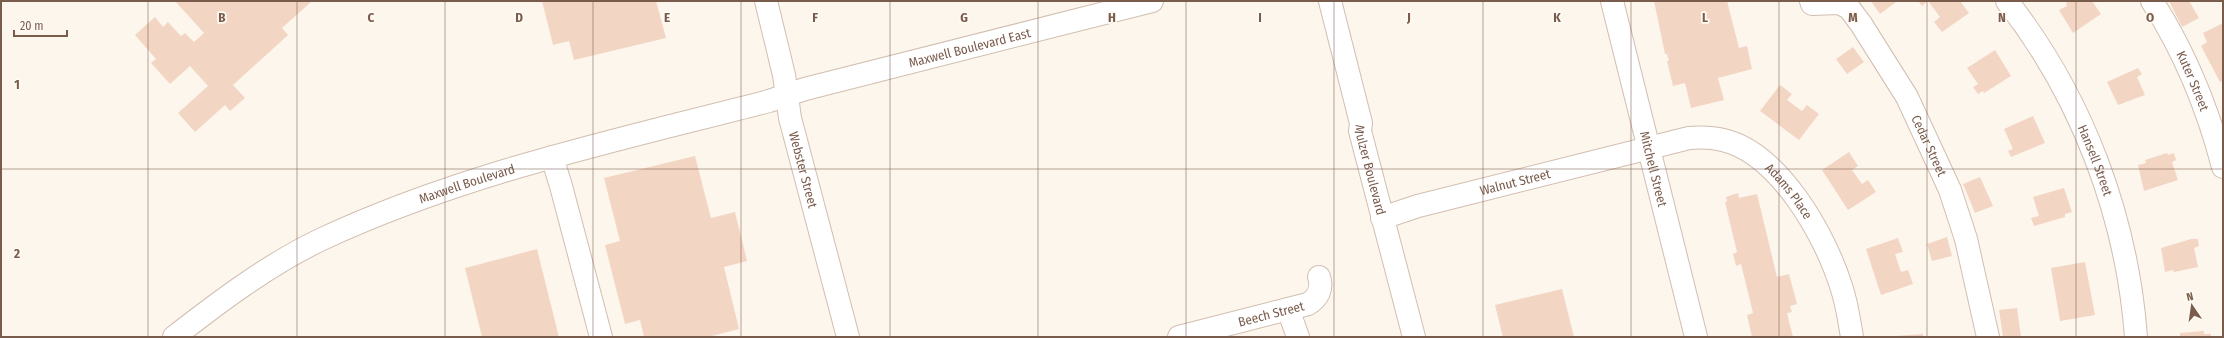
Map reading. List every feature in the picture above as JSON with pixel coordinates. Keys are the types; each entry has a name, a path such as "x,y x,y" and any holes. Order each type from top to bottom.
{"street":[{"name":"Webster Street","path":"766,1 787,95 790,118 848,337"},
{"name":"Maxwell Boulevard East","path":"787,95 805,89 1152,1"},
{"name":"Mulzer Boulevard","path":"1330,1 1359,117 1360,131 1414,337"},
{"name":"Mitchell Street","path":"1612,1 1696,337"},
{"name":"Cedar Street","path":"1811,1 1812,4 1839,3 1848,8 1861,24 1907,97 1950,190 1966,239 1988,337"},
{"name":"Hansell Street","path":"2007,1 2053,69 2077,114 2098,163 2125,256 2133,303 2136,337"},
{"name":"Kuter Street","path":"2152,1 2177,45 2196,85 2223,167"},
{"name":"Maxwell Boulevard","path":"174,337 224,299 319,241 453,186 552,157 787,95"},
{"name":"Adams Place","path":"1649,148 1689,138 1706,137 1723,140 1740,146 1763,161 1774,171 1788,187 1814,226 1833,265 1847,306 1852,337"},
{"name":"Walnut Street","path":"1382,218 1418,206 1649,148"},
{"path":"552,157 562,186 601,337"},
{"name":"Beech Street","path":"1179,337 1308,304 1315,300 1320,291 1319,278"},
{"path":"1288,309 1298,337"}],"building":[{"path":"175,1 312,1 282,28 288,35 233,85 245,98 230,111 225,105 195,132 178,113 208,86 190,66 170,84 151,63 156,59 135,35 155,17 163,27 168,22 181,36 185,33 194,42 204,33"},
{"path":"542,1 656,1 666,38 574,60 569,41 553,45"},
{"path":"1654,1 1727,1 1739,48 1747,46 1752,69 1718,78 1724,100 1691,108 1685,83 1673,86 1667,61 1669,61 1667,54 1665,54"},
{"path":"1871,1 1895,1 1896,2 1880,14"},
{"path":"1918,1 1928,1 1922,6"},
{"path":"1928,1 1960,1 1969,13 1942,32 1934,22 1940,17"},
{"path":"2069,1 2092,1 2101,14 2073,33 2059,10 2067,6 2066,3"},
{"path":"2169,1 2189,1 2199,18 2182,27"},
{"path":"2223,23 2223,80 2220,82 2201,46 2207,42 2203,33"},
{"path":"1853,47 1864,62 1847,74 1836,59"},
{"path":"1995,50 2011,76 1984,93 1983,91 1978,94 1973,87 1978,84 1967,68"},
{"path":"2138,68 2142,74 2137,77 2145,95 2118,105 2107,82"},
{"path":"1780,85 1792,94 1787,100 1802,111 1807,105 1819,114 1799,140 1760,111"},
{"path":"2033,116 2045,143 2011,157 2008,151 2013,149 2004,129"},
{"path":"1849,152 1858,166 1852,170 1862,184 1868,180 1876,192 1848,210 1822,170"},
{"path":"2167,153 2168,155 2174,153 2176,160 2172,162 2178,180 2144,191 2138,165 2146,163 2145,160"},
{"path":"695,156 711,218 735,212 747,261 724,267 739,329 708,337 644,337 640,320 625,324 605,245 620,241 604,178"},
{"path":"1980,177 1993,206 1975,213 1963,184"},
{"path":"2064,188 2072,212 2065,214 2065,217 2034,226 2031,218 2039,216 2033,197"},
{"path":"1738,193 1739,198 1757,194 1777,277 1789,274 1797,304 1790,306 1792,312 1787,313 1793,337 1752,337 1747,315 1753,313 1741,264 1736,266 1733,254 1737,252 1725,202 1727,202 1726,197"},
{"path":"1947,237 1952,256 1932,261 1927,244"},
{"path":"1898,238 1903,252 1895,254 1901,272 1908,270 1913,284 1881,295 1866,249"},
{"path":"2191,239 2198,239 2199,246 2194,248 2198,267 2174,272 2173,270 2165,272 2161,248"},
{"path":"537,249 559,337 482,337 465,268"},
{"path":"2085,262 2095,315 2060,321 2051,268"},
{"path":"1562,289 1574,337 1503,337 1495,305"},
{"path":"2017,308 2021,337 2003,337 1999,310"},
{"path":"2204,331 2204,334 2211,334 2211,337 2180,337 2180,333"},
{"path":"1923,334 1923,337 1896,337 1896,336"}]}
